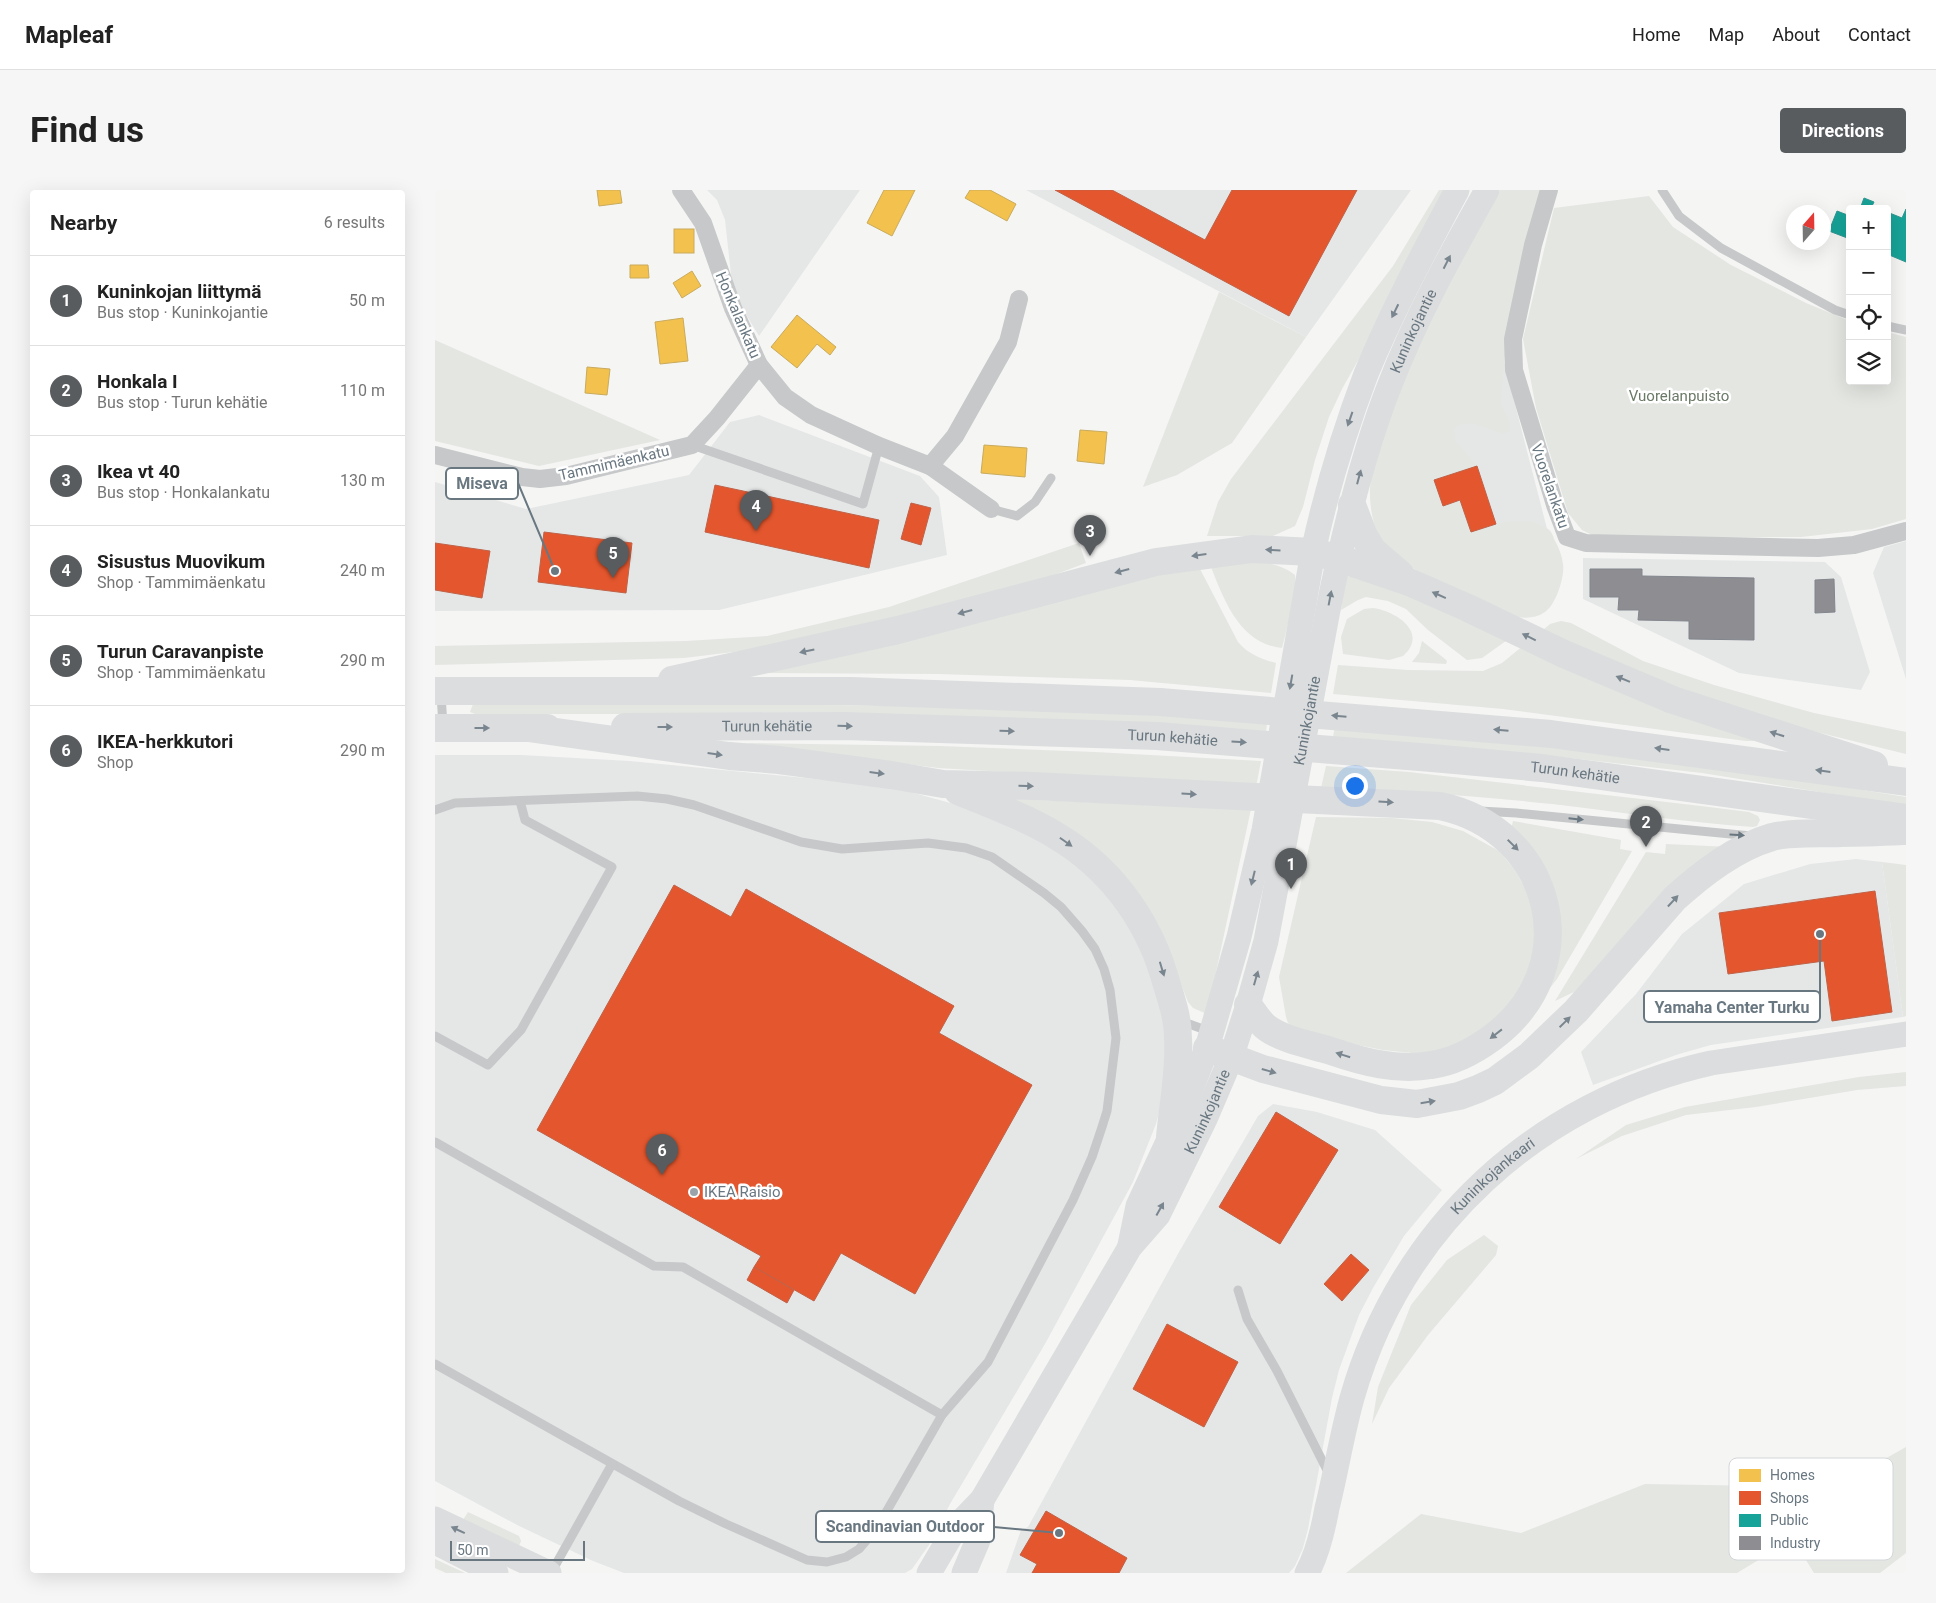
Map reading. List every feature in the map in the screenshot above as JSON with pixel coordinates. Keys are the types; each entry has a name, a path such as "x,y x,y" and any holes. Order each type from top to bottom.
{"highway":[{"path":"1352,505 1364,536 1373,551 1409,582"},
{"path":"622,691 898,630 1169,559 1252,549 1326,555 1409,582 1564,654 1673,700 1906,776"},
{"path":"438,691 851,691 1160,702 1551,734 1906,782"},
{"name":"Turun kehätie","path":"439,728 845,726 1157,736 1542,768 1906,818"},
{"path":"528,728 729,756 779,760 883,774 943,784 1421,804 1457,810 1495,829 1519,851 1535,876 1545,908 1547,937 1546,955 1541,973 1524,1005 1506,1026 1472,1051 1457,1058 1430,1066 1395,1066 1363,1061 1276,1033 1260,1022 1248,1005"},
{"path":"943,784 1009,812 1055,835 1098,865 1144,925 1161,963 1177,1018 1179,1039 1170,1136"},
{"path":"1223,1041 1342,1091 1395,1102 1417,1104 1437,1101 1478,1089 1495,1081 1529,1056 1576,1011 1675,898 1691,883 1728,858 1773,837 1906,830"}],"main road":[{"name":"Kuninkojantie","path":"1130,1247 1138,1206 1170,1136 1223,1041 1248,1005 1267,940 1276,832 1326,555 1323,508 1339,450 1367,373 1427,246 1457,190"},
{"name":"Kuninkojantie","path":"1326,555 1352,505 1364,458 1402,355 1449,258 1487,190"},
{"name":"Kuninkojantie","path":"929,1573 956,1527 982,1500 1130,1247 1158,1214 1205,1119 1223,1041 1239,937 1276,832"},
{"name":"Kuninkojankaari","path":"1307,1573 1321,1534 1351,1400 1361,1366 1373,1336 1401,1282 1419,1254 1458,1207 1521,1148 1566,1118 1590,1105 1650,1080 1681,1070 1711,1063 1906,1034"},
{"name":"Kuninkojantie","path":"964,1573 978,1540 982,1500"},
{"path":"435,1519 550,1573"},
{"path":"435,1542 496,1573"}],"street":[{"name":"Honkalankatu","path":"681,190 703,223 733,308 759,365 785,396 811,415 879,446 930,466 991,510"},
{"name":"Vuorelankatu","path":"1549,190 1533,245 1513,339 1514,370 1555,505 1567,537 1586,543 1818,548 1854,545 1906,531"},
{"path":"930,466 955,436 1008,342 1019,300"},
{"path":"692,445 717,418 759,365"},
{"name":"Tammimäenkatu","path":"435,455 522,477 540,479 566,476 692,445"}],"lane":[{"path":"1662,190 1679,216 1721,248 1835,310 1846,314"},
{"path":"1891,327 1906,330"},
{"path":"692,445 863,504 879,446"},
{"path":"991,510 1017,516 1035,502 1051,478"},
{"path":"438,691 439,728"},
{"path":"435,810 439,807 455,803 637,796 667,799 694,805 801,842 841,849 928,843 966,848 992,857 1044,893 1061,907 1082,931 1095,950 1104,969 1114,1012 1116,1038 1107,1111 1092,1157 1073,1200 988,1362 942,1415 897,1495 868,1540 859,1549 846,1557 827,1562 807,1560 726,1524 679,1501 435,1364"},
{"path":"435,1036 488,1065 521,1030 612,867 525,820 520,801"},
{"path":"1457,810 1516,812 1724,834 1773,837"},
{"path":"1177,1018 1223,1041"},
{"path":"435,1142 654,1266 683,1267 942,1415"},
{"path":"1238,1290 1247,1319 1277,1371 1333,1482"},
{"path":"550,1573 612,1464"}],"shaded area":[{"path":"707,190 860,190 759,336 733,293 725,220 717,200"},
{"path":"1026,190 1411,190 1306,337"},
{"path":"1500,346 1553,552 1433,529 1421,445"},
{"path":"759,415 920,476 939,497 947,555 719,610 435,611 435,482 526,509 689,475 730,422"},
{"path":"1906,541 1906,679 1873,573 1884,547"},
{"path":"1583,558 1825,562 1841,577 1870,672 1861,690 1739,673 1583,599"},
{"path":"435,755 522,755 630,761 888,786 958,805 1055,844 1123,908 1168,1018 1163,1098 1156,1124 1133,1182 1045,1344 950,1504 929,1545 912,1569 905,1573 624,1573 593,1561 519,1526 435,1481"},
{"path":"1856,859 1882,862 1903,1017 1711,1045 1679,1054 1593,1085 1581,1052 1636,994 1682,934 1744,884 1810,864"},
{"path":"1273,1104 1317,1112 1375,1130 1442,1190 1404,1236 1359,1315 1339,1370 1332,1398 1308,1529 1303,1548 1295,1566 1289,1573 1006,1573 1021,1530 1028,1527 1179,1252 1258,1116"}],"green space":[{"path":"1439,190 1448,190 1329,417 1315,460 1303,507 1295,526 1273,536 1207,536 1218,502 1231,479 1393,266"},
{"path":"1500,190 1542,190 1507,331 1501,402 1510,424 1510,431 1503,434 1471,424 1459,425 1454,428 1455,440 1477,466 1434,480 1443,506 1460,500 1471,532 1500,523 1520,521 1539,524 1551,532 1560,551 1562,561 1561,583 1556,597 1549,608 1540,615 1527,618 1508,615 1400,562 1380,539 1373,519 1370,498 1375,462 1405,372 1449,279"},
{"name":"Vuorelanpuisto","path":"1649,196 1673,227 1731,265 1806,303 1846,319 1846,385 1891,385 1891,333 1906,337 1906,519 1872,529 1801,537 1598,538 1582,530 1568,513 1536,408 1523,339 1554,208"},
{"path":"1219,292 1306,337 1232,443 1177,475 1143,487"},
{"path":"435,340 660,440 539,466 435,441"},
{"path":"1079,543 1086,563 1008,592 767,648 684,658 435,665 435,646 686,641 767,636 889,607"},
{"path":"1234,561 1274,565 1288,570 1295,575 1296,592 1282,648 1267,645 1255,638 1245,629 1228,606 1211,567"},
{"path":"1200,569 1238,642 1255,656 1276,663 1271,693 1130,680 938,674 765,673 1143,575"},
{"path":"1351,576 1367,579 1510,638 1482,658 1467,660 1428,630 1406,609 1388,601 1366,597 1341,610 1345,577"},
{"path":"1373,608 1399,618 1411,631 1413,639 1403,656 1389,660 1343,654 1341,637 1347,619 1364,609"},
{"path":"1561,621 1571,623 1643,661 1714,685 1814,713 1906,732 1906,754 1788,725 1678,689 1542,631 1550,624"},
{"path":"1422,641 1445,659 1447,661 1446,664 1412,662 1419,653"},
{"path":"1524,645 1759,741 1746,741 1503,709 1333,694 1338,665 1408,670 1483,671 1502,663"},
{"path":"473,704 931,706 1084,711 1267,722 1266,734 808,714 475,714 470,712"},
{"path":"1335,726 1545,746 1813,782 1906,797 1906,806 1702,773 1543,755 1333,737"},
{"path":"744,743 940,746 1261,761 1256,787 938,768"},
{"path":"1326,766 1409,772 1701,806 1749,812 1758,816 1760,820 1757,826 1753,827 1494,798 1321,788"},
{"path":"1011,799 1251,809 1207,1014 1193,1008 1188,1002 1158,924"},
{"path":"1316,817 1392,818 1432,822 1463,831 1499,851 1515,870 1530,897 1534,919 1535,947 1530,973 1516,1000 1477,1035 1434,1053 1383,1050 1348,1043 1294,1028 1288,1023 1279,977"},
{"path":"1513,821 1621,840 1620,849 1632,851 1557,979 1545,994 1554,970 1511,830"},
{"path":"1666,844 1730,847 1656,903 1574,992 1555,1001 1646,852 1665,854"},
{"path":"1882,862 1906,865 1906,1016 1903,1017"},
{"path":"1906,1072 1906,1086 1857,1090 1756,1107 1686,1115 1622,1136 1576,1159 1626,1125 1685,1107 1859,1077"},
{"path":"1484,1235 1498,1246 1496,1255 1428,1335 1389,1388 1372,1424 1378,1387 1411,1305 1447,1260"},
{"path":"1906,1447 1906,1553 1880,1573 1814,1573 1806,1560 1893,1560 1893,1458 1886,1458"},
{"path":"1645,1484 1729,1485 1729,1560 1758,1560 1737,1573 1346,1573 1421,1514 1521,1533"},
{"path":"468,1512 519,1536 521,1541 517,1551 463,1520"},
{"path":"435,1559 465,1573 446,1573 435,1568"}],"building: Homes":[{"path":"597,190 620,190 622,203 599,206"},
{"path":"884,190 915,190 892,236 867,223"},
{"path":"970,190 990,190 1016,204 1007,221 965,198"},
{"path":"674,229 694,229 694,253 674,253"},
{"path":"630,265 648,265 649,278 630,278"},
{"path":"692,271 701,286 682,298 673,283"},
{"path":"797,315 836,347 830,355 817,344 797,368 771,347"},
{"path":"683,318 688,361 660,364 655,322"},
{"path":"587,367 610,369 607,395 585,393"},
{"path":"1080,430 1107,432 1104,464 1077,461"},
{"path":"984,445 1027,448 1025,477 981,473"}],"building: Shops":[{"path":"1055,190 1112,190 1205,240 1232,190 1357,190 1289,316"},
{"path":"1477,466 1496,524 1471,532 1460,500 1443,506 1434,480"},
{"path":"715,485 879,520 869,568 705,532"},
{"path":"911,503 931,508 921,545 901,539"},
{"path":"544,532 632,543 626,593 538,582"},
{"path":"435,543 490,551 482,598 435,590"},
{"path":"674,885 731,917 746,889 954,1006 939,1033 1032,1085 915,1294 841,1253 814,1301 754,1267 761,1256 537,1130"},
{"path":"1875,891 1892,1012 1832,1021 1824,961 1728,974 1719,913"},
{"path":"1276,1112 1338,1150 1280,1244 1219,1207"},
{"path":"1351,1254 1369,1270 1342,1301 1324,1284"},
{"path":"754,1267 794,1290 787,1303 747,1280"},
{"path":"1167,1324 1238,1362 1204,1427 1133,1389"},
{"path":"1046,1511 1127,1558 1119,1573 1032,1573 1037,1564 1020,1555"}],"building: Public":[{"path":"1864,198 1874,202 1872,205 1861,205"},
{"path":"1906,209 1906,262 1891,256 1891,214 1902,218"},
{"path":"1837,211 1846,214 1846,237 1831,232 1831,226"}],"building: Industry":[{"path":"1590,569 1642,569 1642,576 1754,578 1754,640 1689,639 1689,621 1638,620 1639,610 1618,610 1619,597 1590,597"},
{"path":"1834,579 1835,612 1815,613 1815,580"}],"place":[{"name":"Sisustus Muovikum","path":"756,531"},
{"name":"Ikea vt 40","path":"1090,556"},
{"name":"Miseva","path":"555,571"},
{"name":"Turun Caravanpiste","path":"613,578"},
{"name":"Honkala I","path":"1646,847"},
{"name":"Kuninkojan liittymä","path":"1291,889"},
{"name":"Yamaha Center Turku","path":"1820,934"},
{"name":"IKEA-herkkutori","path":"662,1175"},
{"name":"IKEA Raisio","path":"694,1192"},
{"name":"Scandinavian Outdoor","path":"1059,1533"}]}
